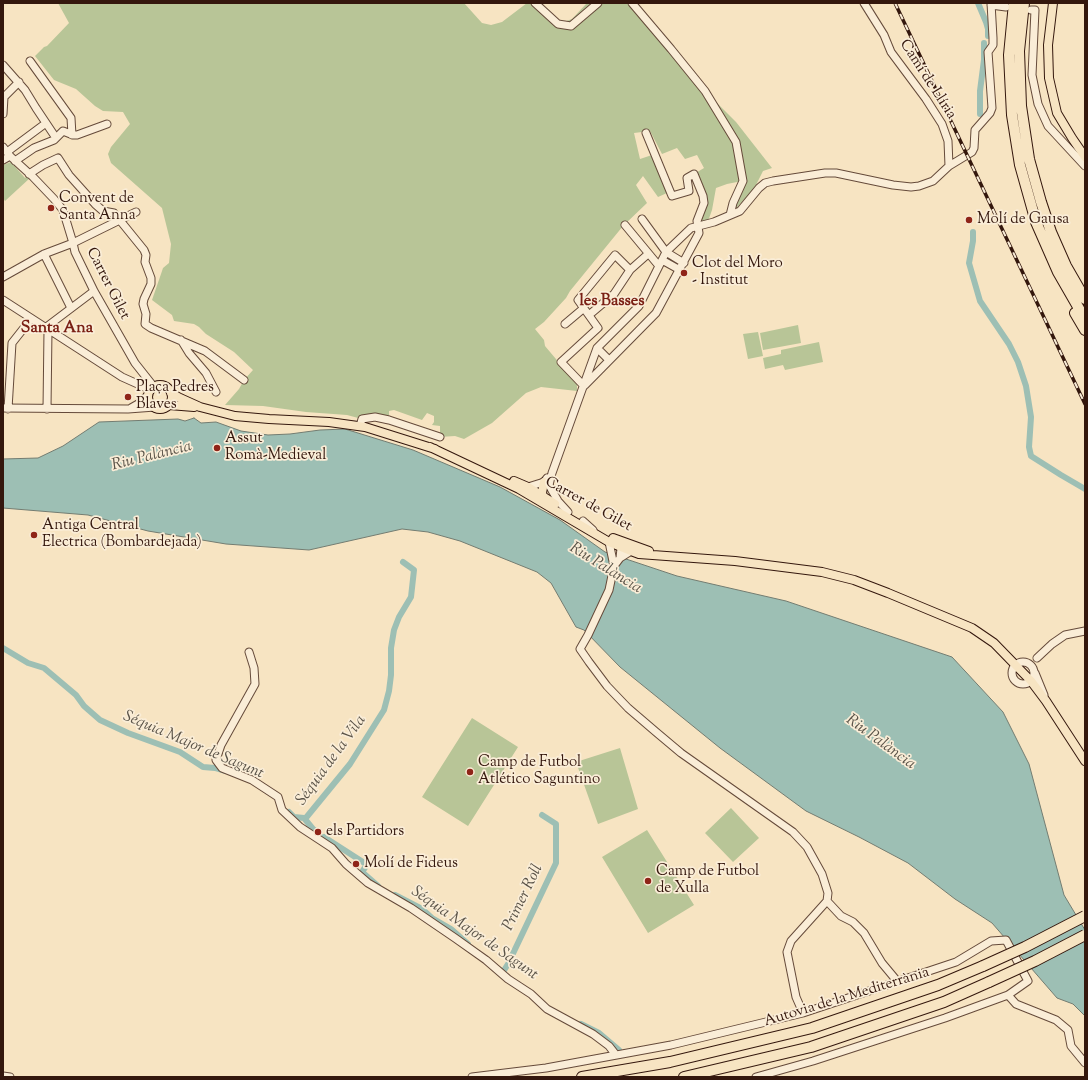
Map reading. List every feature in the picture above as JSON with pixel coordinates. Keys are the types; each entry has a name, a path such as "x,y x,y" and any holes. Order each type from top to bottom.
{"highway":[{"path":"1010,5 1009,55 1012,115 1024,198 1053,275 1085,330"},
{"path":"1027,6 1019,51 1021,106 1029,159 1045,216 1066,266 1085,299"},
{"path":"1020,165 1036,222 1058,272 1085,319"},
{"path":"1045,216 1085,289"},
{"name":"Autovia de la Mediterrània","path":"582,1077 670,1062 812,1028 938,985 1026,947 1085,916"},
{"path":"684,1077 811,1047 944,1002 1035,961 1085,935"}],"main road":[{"path":"1053,3 1048,45 1049,78 1057,113 1085,157"},
{"path":"163,385 171,393 172,399 169,404 162,408 155,407 150,402 151,390 163,385"},
{"name":"Carrer de Gilet","path":"171,393 200,407"},
{"name":"Carrer de Gilet","path":"169,404 200,407 236,416 269,420 328,422 360,426 430,447 525,489 573,521 621,548 639,554 667,555"},
{"path":"543,496 547,484"},
{"path":"525,489 535,495 543,496"},
{"path":"543,496 546,501 566,513 573,521"},
{"name":"Carrer de Gilet","path":"543,496 612,537 642,549 667,555"},
{"path":"667,555 735,561 822,572 854,580 972,628 994,643 1031,681 1046,701 1085,761"}],"street":[{"path":"535,3 558,24 571,26 598,3"},
{"path":"632,3 705,91 736,142 743,181 733,203 730,215"},
{"name":"Camí de Llíria","path":"864,3 884,35 891,52 926,98 942,124 948,141 949,166"},
{"path":"547,484 597,348 639,306 666,252 691,228 714,222 740,211 765,183 825,173 836,173 893,185 911,186 926,184 933,181 949,166 972,152 974,148 975,130 990,113 992,108 988,52 993,45 991,4 1010,5"},
{"path":"1027,6 1035,10 1032,75 1038,104 1048,126 1085,166"},
{"path":"30,61 71,118 72,135"},
{"path":"3,65 19,82 56,138"},
{"path":"3,114 3,98 19,82"},
{"path":"9,154 34,148 50,142 63,131 72,135 77,135 107,124"},
{"path":"3,160 42,126"},
{"path":"584,386 656,313 700,233 697,221 704,203 703,196 694,174 688,178 690,191 672,196 646,133"},
{"name":"Carrer Gilet","path":"9,154 63,210 75,252 94,291 151,390"},
{"path":"29,174 58,158 69,175 95,204 103,210 114,213 144,250 146,255 145,262 151,278 151,284 143,304 146,314 145,324 205,351 244,380"},
{"path":"3,277 44,254 73,243 136,212"},
{"path":"642,219 666,252 684,263"},
{"path":"626,225 648,254 660,263 680,270"},
{"path":"44,254 71,308"},
{"path":"589,315 614,294 630,270 648,254"},
{"path":"584,386 561,362 598,328 578,300 615,255 630,270"},
{"path":"47,409 47,329 71,308 94,291"},
{"path":"3,300 122,377 151,390 138,404 128,409"},
{"path":"566,324 584,308"},
{"path":"31,319 12,343 5,408 128,409 155,407"},
{"path":"181,340 189,353 206,373 216,392"},
{"path":"597,348 609,360"},
{"path":"360,426 362,419 375,417 389,420 440,437"},
{"path":"525,489 547,484"},
{"path":"547,484 558,501 568,512"},
{"path":"583,521 591,529 617,543 621,548 620,558"},
{"path":"609,542 614,566 609,590 580,649 607,686 628,708 681,753 793,832 807,847 822,874 828,893 827,901 791,941 787,952 796,997 803,1013"},
{"path":"612,556 616,551 626,546 633,549 642,549"},
{"path":"614,566 620,558 630,551"},
{"path":"1028,663 1037,658 1052,644 1065,635 1085,631"},
{"path":"249,652 254,668 255,684 221,745 216,760 222,768 252,780 278,797 282,810 300,827 332,848 346,864 368,883 411,908 455,938 486,960 508,979 531,994 546,1009 593,1034 609,1046 616,1055"},
{"path":"1037,658 1034,670 1031,681 1025,684 1019,684 1014,680 1012,674 1016,664 1022,661 1028,663 1034,670 1046,701"},
{"path":"827,901 841,916 852,922 864,933 882,964 897,982"},
{"path":"472,1077 546,1068 671,1045 803,1013 956,962 991,941 1006,940 1028,981 1008,996 813,1061 756,1077"},
{"path":"1008,996 1016,1004 1056,1020 1068,1030 1071,1046 1085,1063"},
{"path":"3,1076 10,1077"}],"green space":[{"path":"58,3 464,3 482,23 491,25 502,22 527,3 535,3 558,24 572,19 587,3 632,3 705,91 736,122 772,168 763,171 754,189 730,215 742,181 716,188 712,210 707,224 699,226 704,203 694,174 704,168 697,155 685,159 677,148 662,154 650,131 634,133 640,159 652,155 667,193 658,197 643,176 636,185 647,203 623,226 570,291 566,298 544,322 535,329 544,340 545,346 577,384 577,391 541,387 526,393 492,423 464,439 455,436 440,437 440,426 432,425 434,422 434,416 427,413 422,420 394,410 389,411 389,420 362,419 347,415 306,412 263,406 225,405 253,370 234,352 206,334 199,327 194,324 174,321 172,315 152,300 163,268 169,263 171,244 162,208 111,163 108,154 111,147 130,124 123,112 103,111 76,89 54,80 35,56 69,23"},
{"path":"11,162 25,178 27,176 30,178 5,201 3,198 3,165"},
{"path":"798,325 801,343 763,350 760,333"},
{"path":"758,332 763,356 748,359 743,334"},
{"path":"819,342 823,362 785,370 783,365 765,369 763,358 781,354 781,350"},
{"name":"Camp de Futbol Atlético Saguntino","path":"472,718 518,747 468,826 422,797"},
{"path":"620,748 638,809 598,824 576,762"},
{"path":"731,808 759,838 733,862 705,833"},
{"name":"Camp de Futbol de Xulla","path":"647,830 694,905 648,933 602,857"}],"water":[{"name":"Riu Palància","path":"194,418 201,423 216,422 241,431 268,435 345,429 413,450 500,487 560,520 605,552 677,576 786,601 952,657 1003,712 1029,764 1064,895 1085,930 1085,1016 1073,1004 1057,998 992,923 955,899 908,863 806,811 720,748 620,667 584,630 576,627 551,583 537,572 460,541 428,532 402,529 309,550 226,544 148,531 88,515 3,508 3,459 38,458 63,446 99,422 178,419 185,421"}],"waterway":[{"path":"978,3 986,22 988,36"},
{"path":"980,114 980,91 984,60 984,43"},
{"path":"973,232 969,263 980,301 1009,344 1018,362 1026,386 1031,417 1029,447 1031,456 1085,489"},
{"name":"Séquia de la Vila","path":"305,819 350,764 384,710 389,691 391,675 391,648 394,630 399,617 411,597 414,570 403,562"},
{"name":"Séquia Major de Sagunt","path":"3,648 28,663 44,668 76,695 84,706 100,720 128,733 180,752 203,767 225,771"},
{"name":"Séquia de la Vila","path":"289,812 294,817 304,818 313,829 319,833"},
{"name":"Primer Roll","path":"503,972 556,863 556,824 542,815"},
{"name":"Séquia Major de Sagunt","path":"324,837 366,864 362,872 378,886"},
{"name":"Séquia Major de Sagunt","path":"395,895 422,909 432,918 451,929 468,944"},
{"name":"Séquia Major de Sagunt","path":"581,1024 599,1033 619,1050"}],"railway":[{"path":"895,3 1085,404"}],"place":[{"name":"Convent de Santa Anna","path":"51,208"},
{"name":"Molí de Gausa","path":"969,220"},
{"name":"Clot del Moro - Institut","path":"684,273"},
{"name":"Plaça Pedres Blaves","path":"128,397"},
{"name":"Assut Romà-Medieval","path":"217,448"},
{"name":"Antiga Central Electrica (Bombardejada)","path":"34,535"},
{"name":"Camp de Futbol Atlético Saguntino","path":"470,772"},
{"name":"els Partidors","path":"318,832"},
{"name":"Molí de Fideus","path":"356,864"},
{"name":"Camp de Futbol de Xulla","path":"648,881"}],"district":[{"name":"les Basses","path":"612,302"},
{"name":"Santa Ana","path":"57,329"}]}
